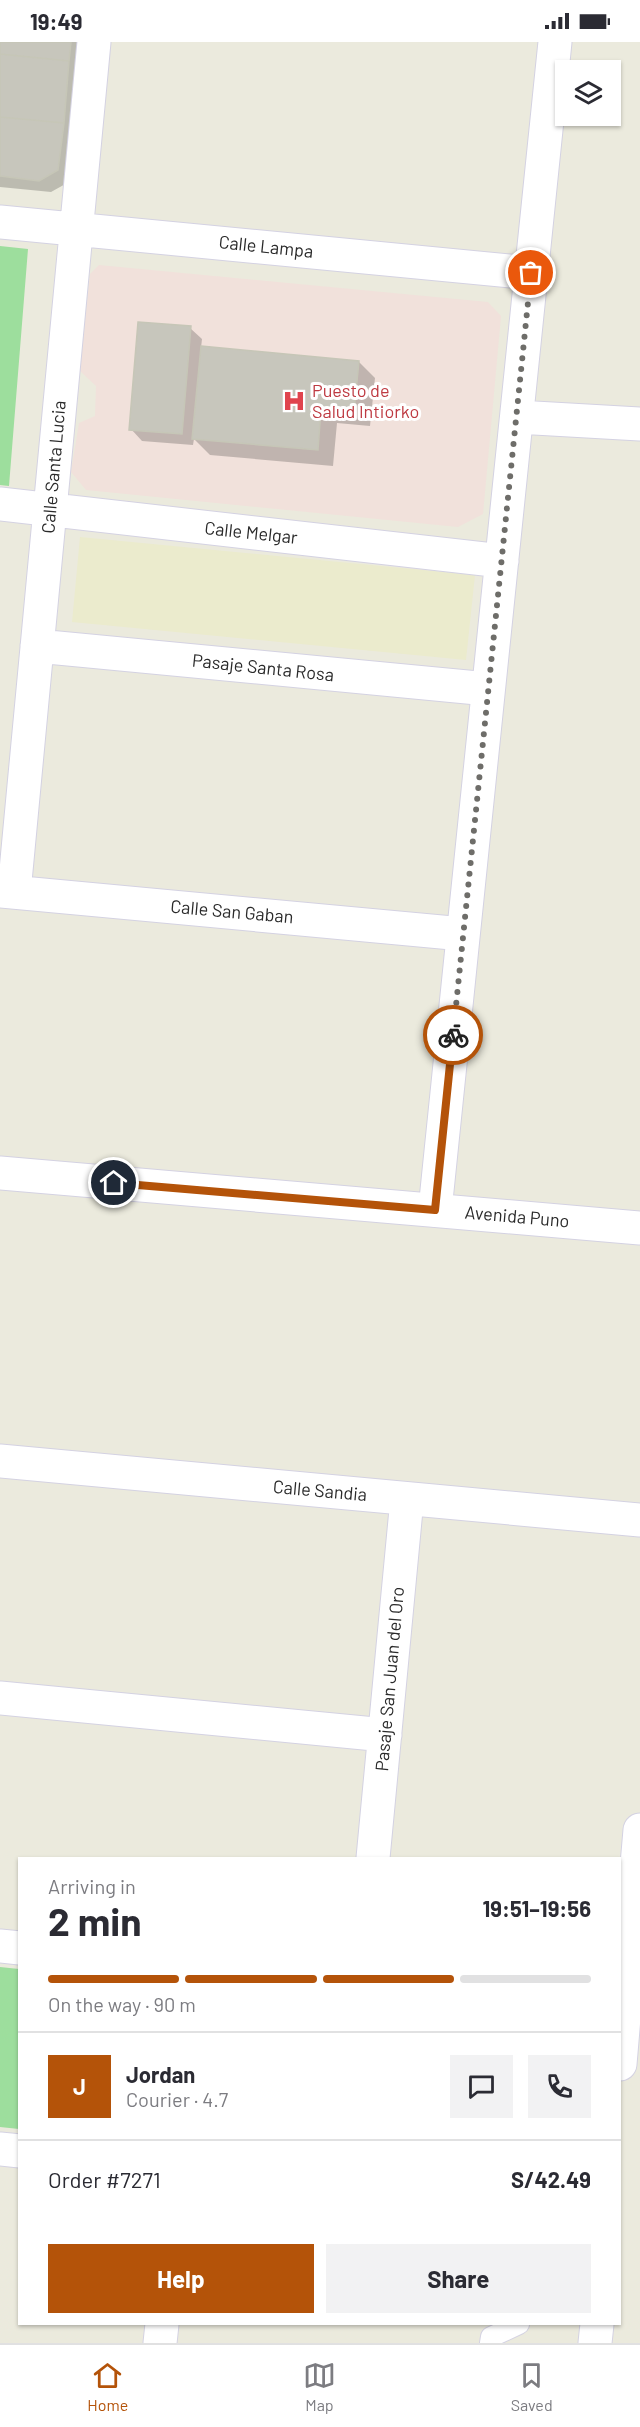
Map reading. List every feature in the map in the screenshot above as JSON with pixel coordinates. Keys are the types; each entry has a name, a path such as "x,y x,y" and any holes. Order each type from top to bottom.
{"street":[{"name":"Calle Santa Lucia","path":"7,891 37,646 94,42"},
{"path":"435,1210 555,42"},
{"name":"Calle Lampa","path":"0,222 531,273"},
{"path":"517,417 640,424"},
{"name":"Calle Melgar","path":"0,504 502,561"},
{"name":"Pasaje Santa Rosa","path":"37,646 488,689"},
{"name":"Calle San Gaban","path":"7,891 464,933"},
{"name":"Avenida Puno","path":"0,1173 640,1228"},
{"name":"Calle Sandia","path":"0,1461 640,1520"},
{"name":"Pasaje San Juan del Oro","path":"374,1857 407,1499"},
{"path":"0,1698 385,1735"},
{"path":"621,2034 622,2004 637,1901 640,1830"},
{"path":"0,1946 18,1948"},
{"path":"0,2149 18,2151"},
{"path":"160,2343 162,2325"},
{"path":"595,2343 597,2325"}],"lane":[{"path":"490,2343 491,2337 517,2325"}],"shaded area":[{"name":"Puesto de Salud Intiorko","path":"99,265 488,302 501,316 483,514 458,527 86,490 71,472 79,423 95,416 96,386 80,371 90,274"},
{"path":"80,537 475,575 466,660 72,622"}],"green space":[{"path":"0,246 28,249 9,486 0,485"},
{"path":"0,1967 18,1969 18,2129 0,2127"}],"building":[{"path":"0,42 71,42 69,61 0,54"},
{"path":"0,54 69,61 64,123 0,117"},
{"path":"0,117 64,123 58,170 39,181 0,176"},
{"path":"138,322 191,326 182,434 129,430"},
{"path":"201,346 359,361 354,411 321,408 318,450 192,439"}],"way so far":[{"path":"453,1035 531,273"}],"place":[{"name":"Puesto de Salud Intiorko","path":"294,401"}],"route":[{"path":"114,1183 435,1210 453,1035"}]}
